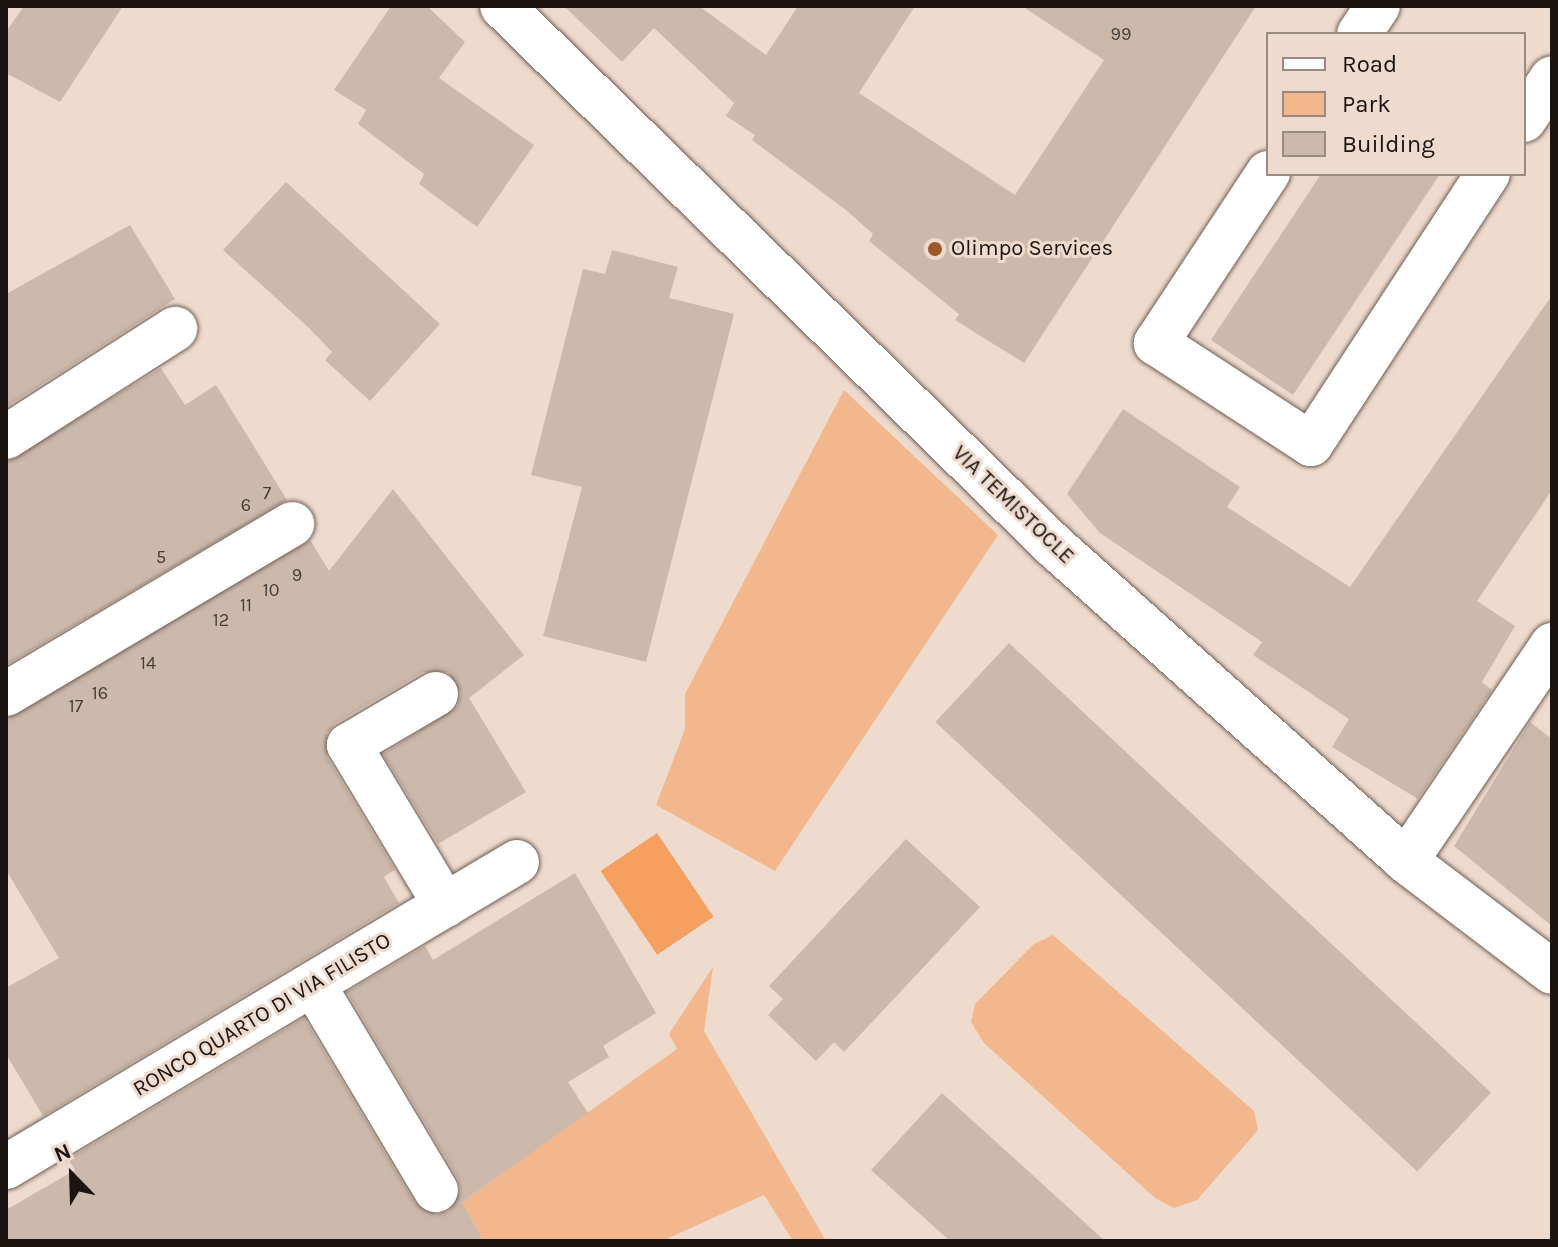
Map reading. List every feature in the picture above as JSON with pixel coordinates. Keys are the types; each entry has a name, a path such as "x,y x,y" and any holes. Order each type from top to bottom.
{"street":[{"name":"VIA TEMISTOCLE","path":"502,6 1053,545 1406,861 1552,972"},
{"path":"1360,32 1378,6"},
{"path":"1526,117 1552,78"},
{"path":"1266,176 1156,343 1311,444 1487,176"},
{"path":"6,437 175,329"},
{"path":"6,694 292,524"},
{"path":"1406,861 1552,645"},
{"path":"436,694 349,745 445,905"},
{"name":"RONCO QUARTO DI VIA FILISTO","path":"6,1167 517,862"},
{"path":"313,984 436,1190"}],"green space":[{"path":"844,390 998,535 775,871 656,805 685,729 685,694"},
{"path":"1053,935 1254,1111 1258,1130 1197,1200 1174,1208 1155,1198 984,1043 971,1022 975,1004 1034,944"},
{"path":"713,967 704,1031 826,1241 793,1241 764,1195 662,1241 484,1241 462,1202 677,1049 669,1034"}],"shaded area":[{"path":"657,833 713,917 657,955 601,871"}],"building":[{"path":"24,6 123,6 60,102 6,73 6,32"},
{"path":"391,6 427,6 465,42 439,78 534,145 477,227 419,184 424,174 358,124 366,110 334,90"},
{"path":"564,6 699,6 766,55 798,6 915,6 859,93 1015,195 1104,60 1022,6 1256,6 1024,363 955,320 959,314 869,241 873,234 846,210 752,140 755,135 726,116 734,103 654,28 622,62"},
{"path":"1320,176 1439,176 1293,395 1211,340"},
{"path":"286,182 440,324 370,401 325,360 332,352 309,328 223,250"},
{"path":"130,225 175,299 6,407 6,294"},
{"path":"612,250 678,267 669,298 734,314 646,662 543,636 582,487 531,475 583,269 605,274"},
{"path":"1552,295 1552,490 1477,601 1515,626 1482,682 1492,690 1418,799 1332,747 1349,719 1253,655 1262,642 1100,533 1067,494 1123,409 1240,487 1227,507 1350,587"},
{"path":"161,368 185,405 216,385 287,500 6,665 6,462"},
{"path":"393,489 524,655 469,698 526,792 438,844 383,754 457,707 461,693 448,672 423,672 336,723 327,733 327,757 395,870 384,877 399,903 43,1116 6,1054 6,988 59,958 6,870 6,719 310,540 329,571"},
{"path":"1009,643 1491,1092 1417,1171 935,722"},
{"path":"1530,722 1552,739 1552,926 1454,846"},
{"path":"906,839 980,907 844,1052 834,1042 816,1061 768,1015 783,999 769,986"},
{"path":"575,873 656,1013 603,1046 609,1057 568,1082 588,1113 462,1202 484,1241 6,1241 6,1210 75,1170 68,1159 304,1018 415,1203 436,1215 449,1211 461,1190 457,1177 347,992 425,946 433,960"},
{"path":"942,1093 1105,1241 950,1241 871,1170"}],"place":[{"name":"Olimpo Services","path":"935,249"}]}
